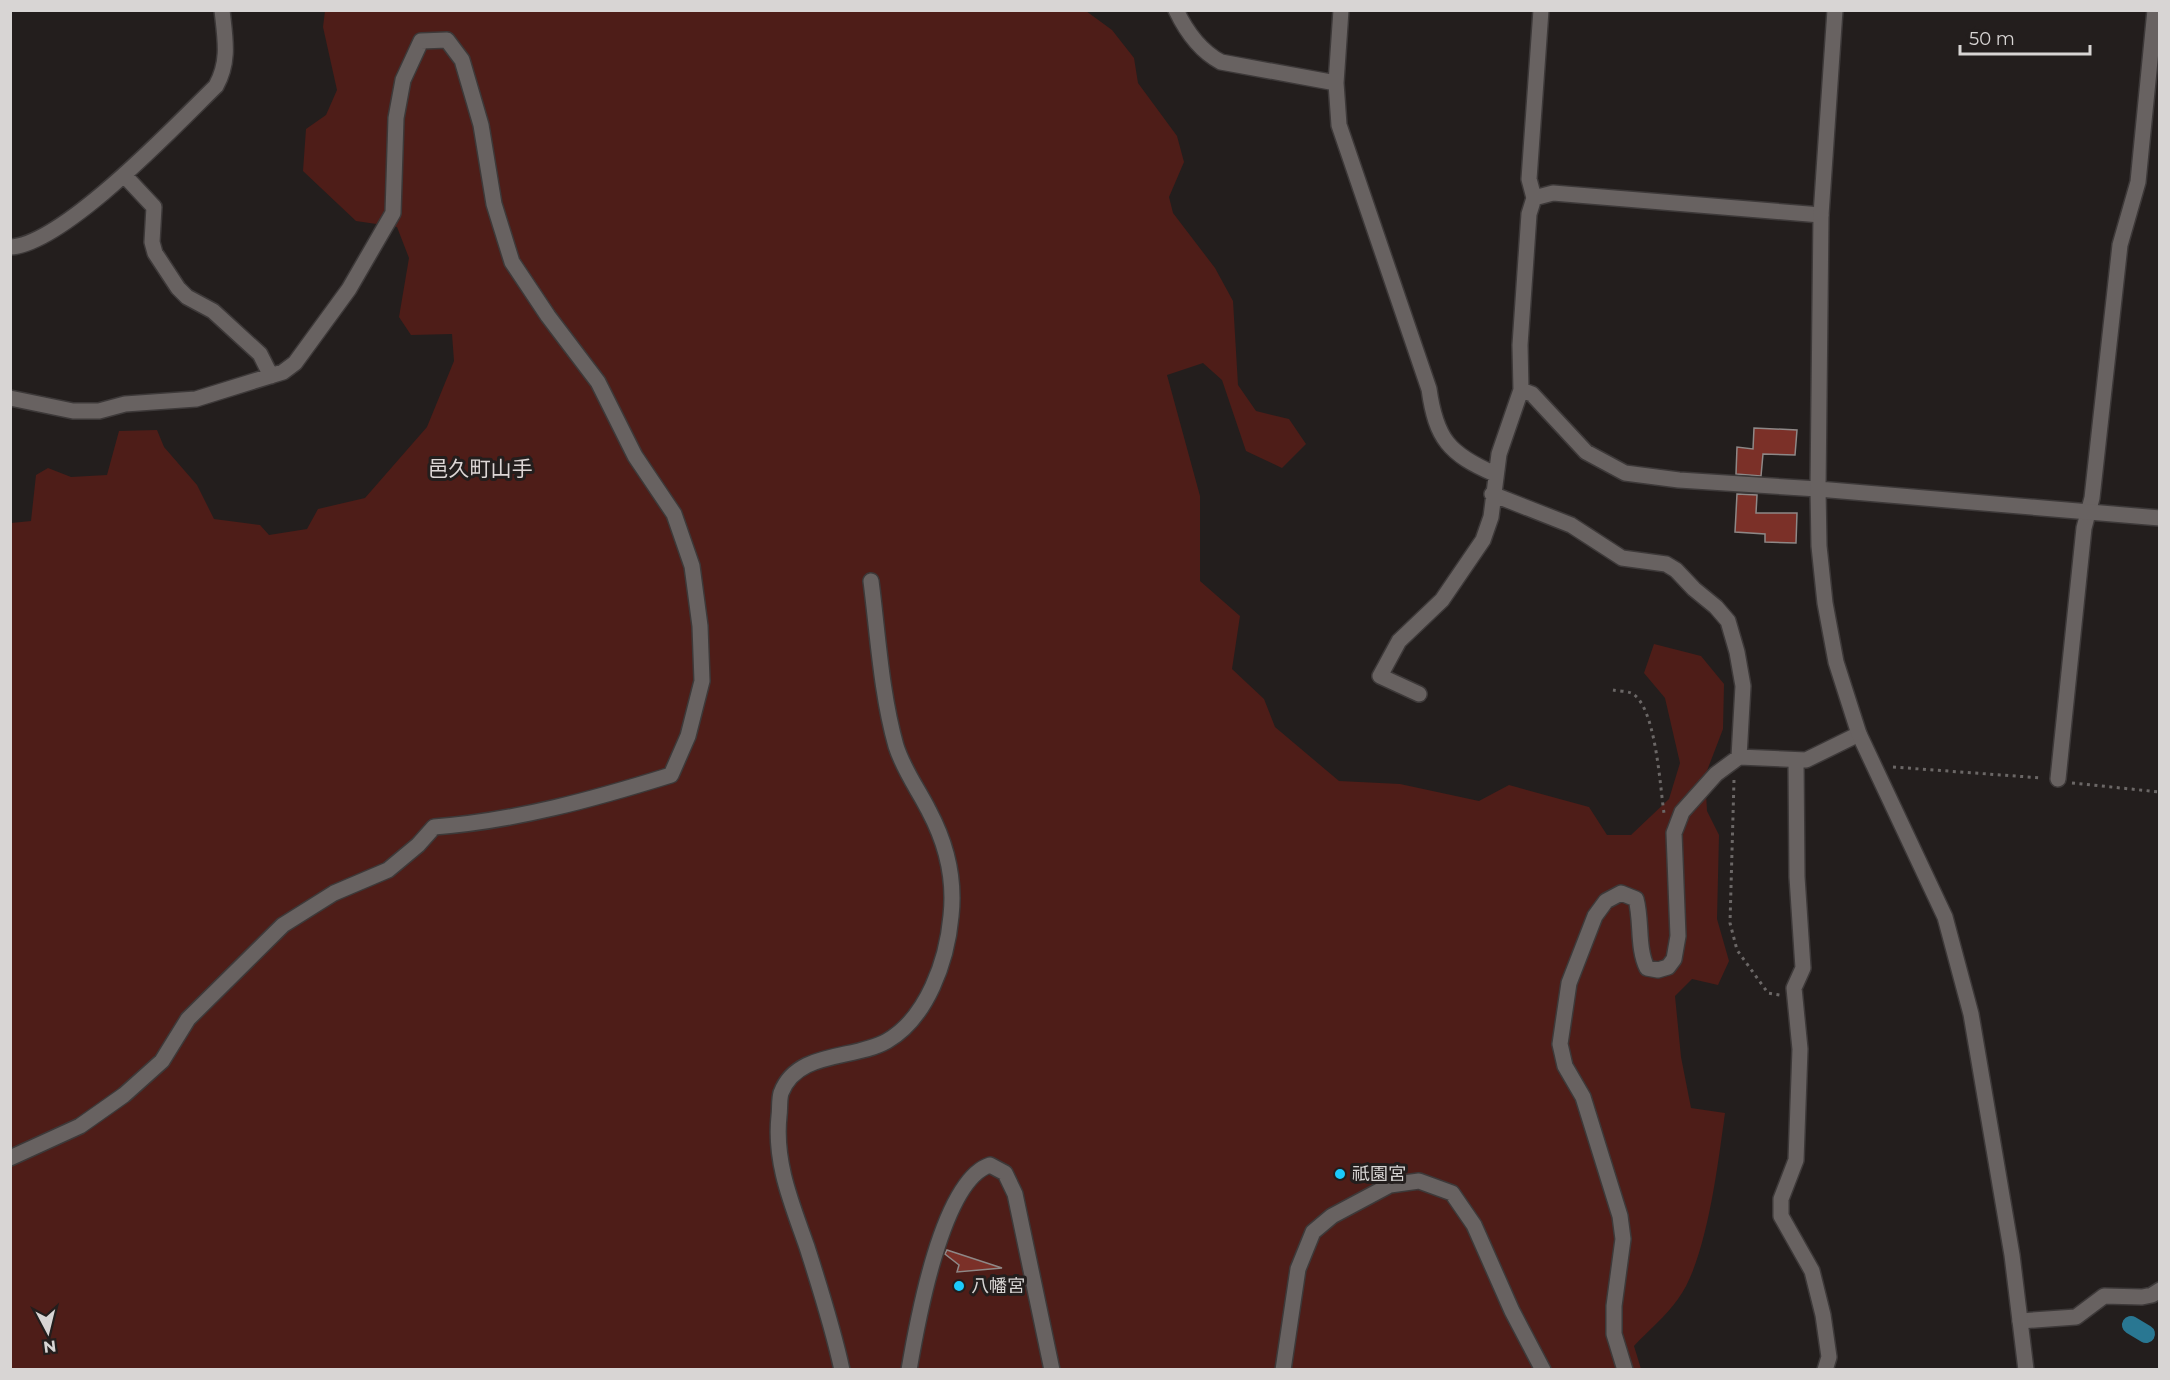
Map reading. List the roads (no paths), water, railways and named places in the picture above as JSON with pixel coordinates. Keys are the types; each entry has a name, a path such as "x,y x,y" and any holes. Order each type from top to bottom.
{"street":[{"path":"10,247 22,246 43,237 124,175 216,86 224,70 226,51 222,10"},
{"path":"1176,10 1192,38 1209,56 1221,62 1336,83"},
{"path":"1341,10 1336,83 1340,131 1430,389 1433,416 1441,437 1451,449 1469,462 1495,474"},
{"path":"1419,694 1380,676 1399,641 1443,600 1483,540 1491,517 1495,474 1506,430 1521,390 1520,345 1529,214 1534,198 1529,179 1541,10"},
{"path":"1834,10 1821,215 1818,489 1819,546 1825,603 1836,662 1859,734 1945,916 1971,1014 2012,1255 2026,1370"},
{"path":"2058,779 2084,528 2092,498 2120,245 2138,182 2155,10"},
{"path":"10,398 73,411 99,411 125,404 196,399 256,378 283,372 295,363 349,290 393,213 396,118 403,80 421,41 447,40 462,60 481,125 494,204 512,262 598,382 635,456 674,514 692,566 700,626 702,681 688,736 671,775 542,811 434,827 418,845 388,870 334,892 283,925 188,1019 162,1061 124,1095 80,1126 10,1158"},
{"path":"124,175 154,207 152,242 155,253 178,288 187,297 213,311 260,354 271,376"},
{"path":"1534,198 1553,193 1821,215"},
{"path":"1521,390 1532,394 1586,452 1625,473 1679,480 1818,489 2160,518"},
{"path":"1492,494 1571,525 1622,558 1666,564 1716,607 1728,621 1743,686 1735,759 1682,812 1674,833 1678,936 1674,959 1668,967 1658,970 1647,968 1642,959 1640,914 1636,899 1621,894 1606,901 1595,916 1569,983 1562,1021 1560,1044 1565,1066 1583,1097 1620,1216 1623,1239 1614,1305 1614,1334 1625,1370"},
{"path":"842,1370 834,1335 785,1187 778,1150 781,1093 793,1073 812,1063 863,1050 887,1041 911,1021 928,995 942,960 951,917 952,883 942,840 929,810 907,774 889,719 871,580"},
{"path":"1735,759 1806,760 1859,734"},
{"path":"1796,761 1797,877 1803,968 1794,988 1800,1049 1796,1160 1781,1199 1781,1216 1812,1271 1823,1315 1829,1357 1825,1370"},
{"path":"909,1370 920,1312 943,1226 964,1186 980,1168 990,1165 1005,1173 1015,1194 1052,1370"},
{"path":"1283,1370 1298,1269 1313,1232 1332,1216 1390,1185 1419,1181 1452,1193 1474,1225 1512,1311 1543,1370"},
{"path":"2020,1321 2076,1317 2104,1296 2142,1297 2160,1290"}],"waterway":[{"path":"2131,1325 2146,1334"}],"place":[{"name":"祇園宮","path":"1340,1174"},
{"name":"八幡宮","path":"959,1286"}],"district":[{"name":"邑久町山手","path":"480,468"}]}
